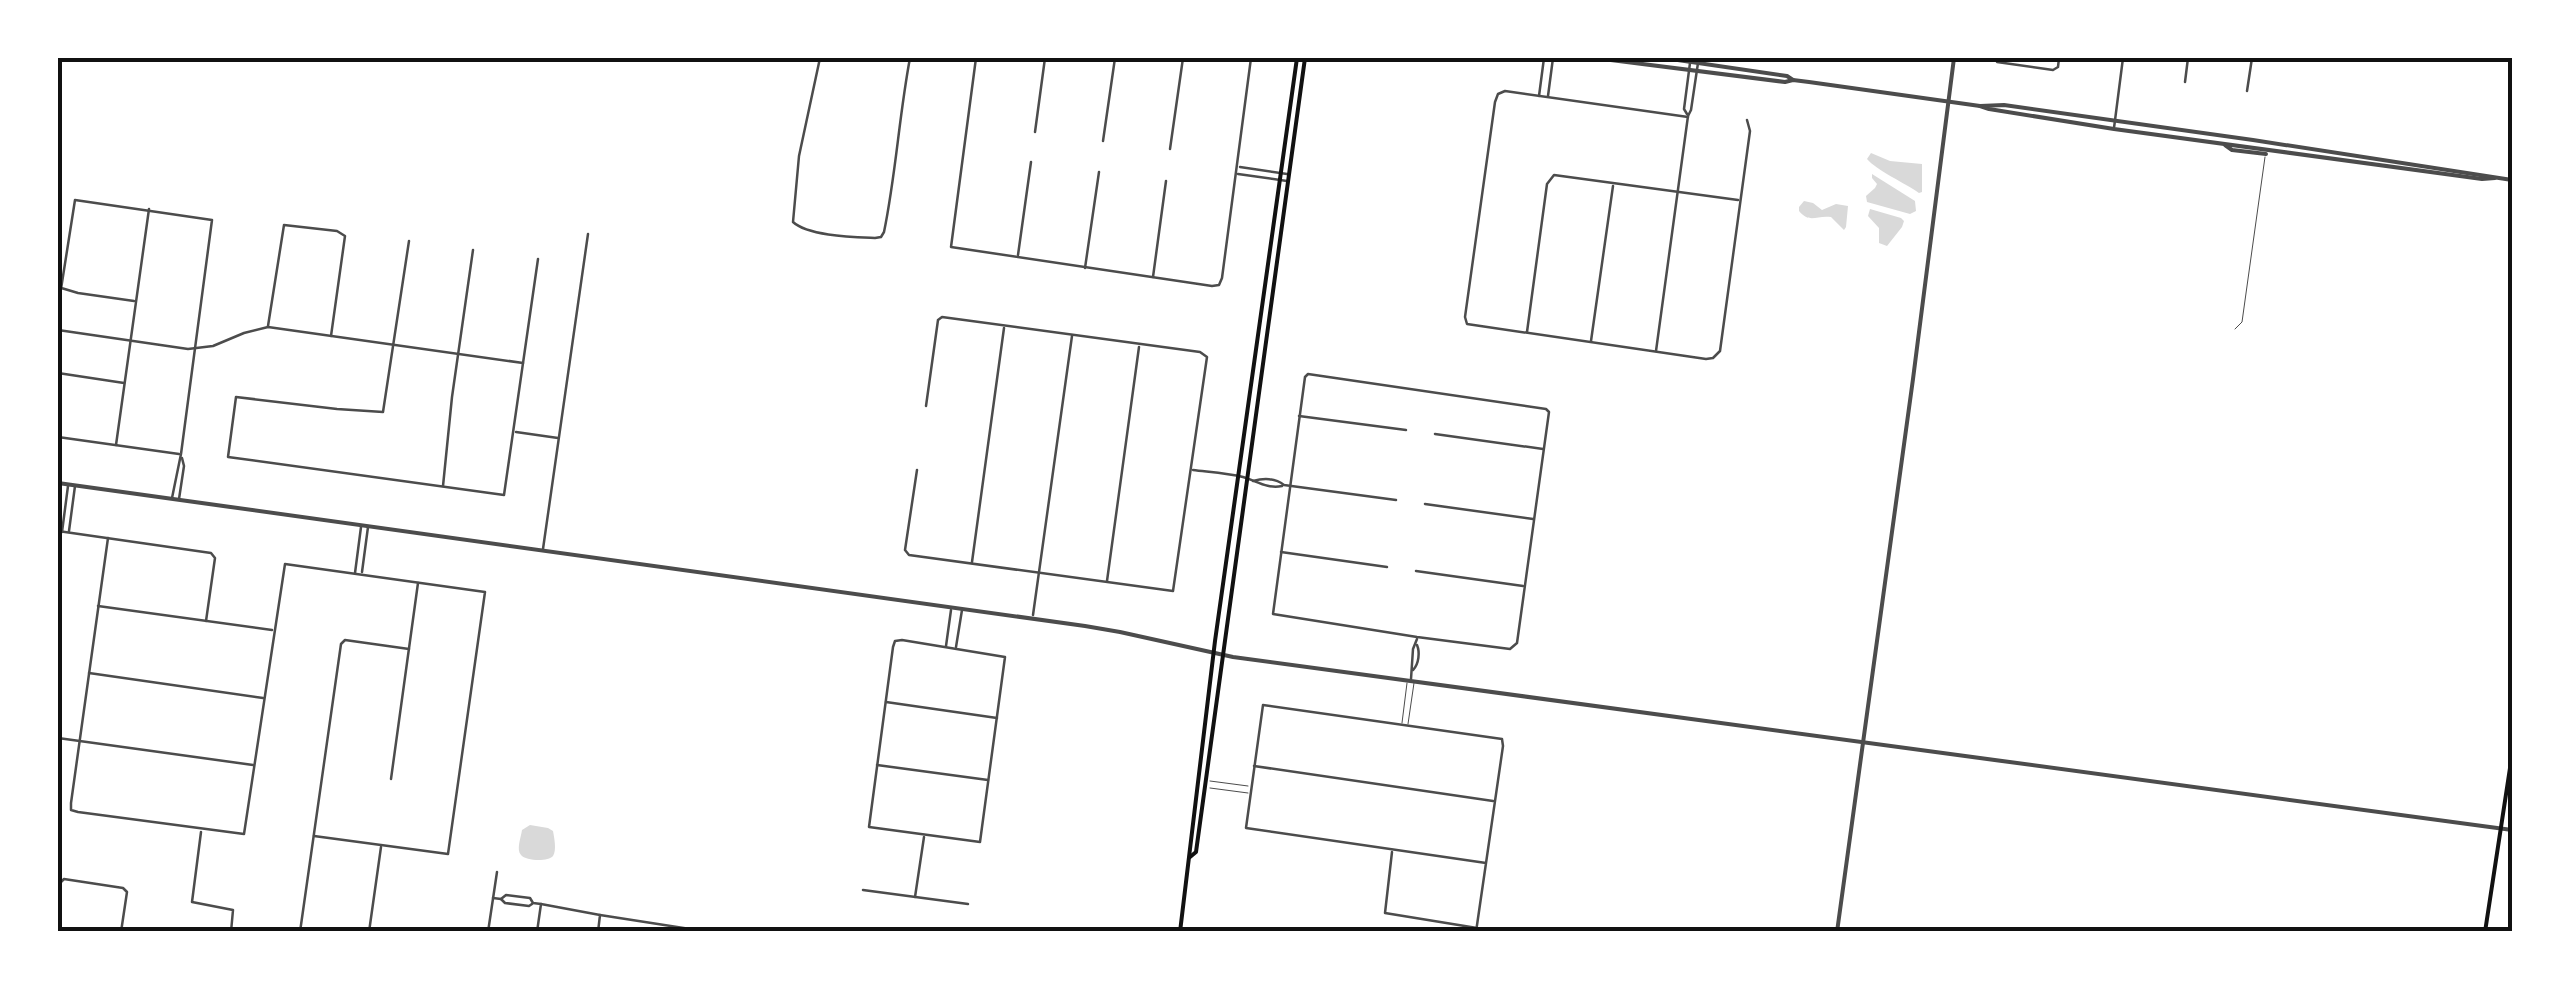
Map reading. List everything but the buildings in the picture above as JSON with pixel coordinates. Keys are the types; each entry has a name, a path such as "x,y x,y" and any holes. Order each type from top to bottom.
{"main road":[{"path":"1180,932 1238,476 1297,58"},
{"path":"1190,857 1196,852 1250,479 1305,58"},
{"path":"2485,932 2512,755"}],"street":[{"path":"820,58 799,156 794,225 833,234 880,237 892,192 899,117 910,58"},
{"path":"976,58 951,247 1212,286 1219,284 1251,58"},
{"path":"1035,132 1046,58"},
{"path":"1103,141 1114,58"},
{"path":"1170,149 1183,58"},
{"path":"1539,96 1544,58"},
{"path":"1548,98 1553,58"},
{"path":"1595,58 2004,106 2512,180"},
{"path":"1664,58 1793,80"},
{"path":"1838,932 1954,58"},
{"path":"1997,62 2056,69 2059,58"},
{"path":"2114,129 2123,58"},
{"path":"2184,82 2188,58"},
{"path":"2247,91 2252,58"},
{"path":"1688,116 1684,110 1690,61"},
{"path":"1656,352 1698,62"},
{"path":"1688,116 1498,94 1464,317 1467,324 1706,360 1714,358 1720,351 1741,200 1750,131 1747,120"},
{"path":"1980,106 2266,152 2495,178"},
{"path":"1018,258 1031,162"},
{"path":"1237,167 1280,176"},
{"path":"1085,268 1099,172"},
{"path":"1236,174 1288,177"},
{"path":"1527,334 1551,177 1741,200"},
{"path":"1153,277 1166,181"},
{"path":"1591,343 1613,183"},
{"path":"136,301 59,288 75,200 212,220 176,500"},
{"path":"116,445 149,209"},
{"path":"268,327 284,225 344,233 331,336"},
{"path":"543,552 588,234"},
{"path":"408,241 383,412 236,397 228,456 504,495 538,259"},
{"path":"442,488 473,250"},
{"path":"917,470 906,553 1173,591 1206,354 940,318 926,406"},
{"path":"972,564 1005,326"},
{"path":"58,330 196,348 268,327 524,363"},
{"path":"1033,619 1072,334"},
{"path":"1106,583 1140,344"},
{"path":"58,373 124,382"},
{"path":"1308,374 1541,407 1549,412 1515,646 1510,650 1417,640 1272,614 1299,416 1308,374"},
{"path":"1299,416 1406,430"},
{"path":"514,432 559,438"},
{"path":"1435,434 1544,449"},
{"path":"58,437 181,454"},
{"path":"1192,470 1238,476 1277,488 1287,485 1396,500"},
{"path":"58,483 1033,619 1120,632 1222,655 2512,830"},
{"path":"72,485 60,532 214,554 206,621"},
{"path":"68,533 72,485"},
{"path":"1426,504 1534,519"},
{"path":"355,573 365,526"},
{"path":"361,574 365,526"},
{"path":"108,538 71,810 201,829 244,834 284,564 484,592 448,854 314,836"},
{"path":"1280,552 1387,567"},
{"path":"1416,571 1524,586"},
{"path":"391,780 418,582"},
{"path":"98,606 274,630"},
{"path":"946,647 951,608"},
{"path":"956,648 962,610"},
{"path":"1411,680 1412,649 1417,640"},
{"path":"300,932 342,641 409,649"},
{"path":"895,641 946,647 1006,656 980,842 869,827 895,641"},
{"path":"89,673 264,698"},
{"path":"885,702 998,718"},
{"path":"1393,850 1385,913 1477,930 1495,801 1502,739 1264,705 1246,828 1486,863"},
{"path":"58,738 255,766"},
{"path":"876,765 990,781"},
{"path":"1253,766 1495,801"},
{"path":"201,829 192,899 195,904 233,910 232,932"},
{"path":"915,897 924,836"},
{"path":"369,932 381,846"},
{"path":"488,932 496,872"},
{"path":"58,896 61,880 126,889 121,932"},
{"path":"863,890 968,904"},
{"path":"502,899 506,895 530,898 534,903"},
{"path":"518,905 519,897"},
{"path":"492,898 690,929 689,932"},
{"path":"537,932 541,904"},
{"path":"598,932 600,915"}],"lane":[{"path":"2236,329 2242,322 2267,143"},
{"path":"1402,723 1411,680"},
{"path":"1408,724 1411,680"},
{"path":"1198,783 1250,794"},
{"path":"1198,783 1250,786"}],"shaded area":[{"path":"1871,153 1890,161 1922,164 1922,192 1871,163 1867,159"},
{"path":"1872,174 1915,201 1916,211 1910,214 1867,202 1866,196 1877,184"},
{"path":"1804,201 1822,210 1836,204 1848,206 1844,230 1831,217 1803,215 1799,207"},
{"path":"1870,209 1904,221 1887,246 1879,243 1879,228 1868,216"},
{"path":"530,825 553,831 553,856 532,860 520,853 522,830"}]}
